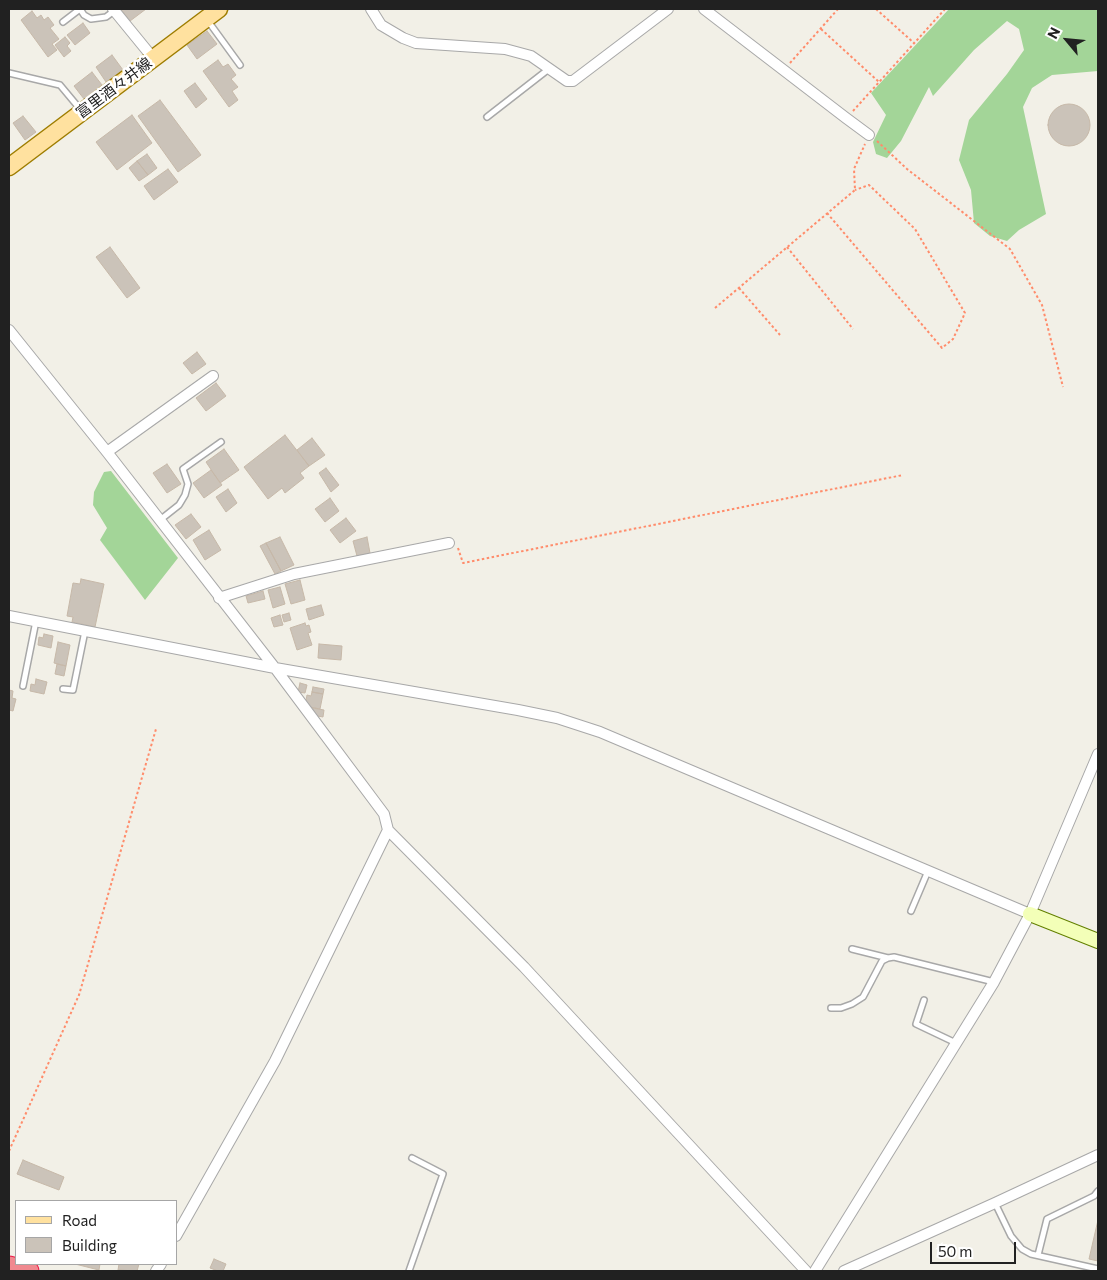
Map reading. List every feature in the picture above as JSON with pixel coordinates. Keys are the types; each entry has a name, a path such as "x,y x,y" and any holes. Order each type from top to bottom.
{"highway":[{"path":"9,1266 29,1271"}],"main road":[{"name":"富里酒々井線","path":"9,167 213,14"}],"street":[{"path":"371,9 381,25 416,43 505,48 531,56 564,80 573,81 668,9"},
{"path":"704,9 869,135"},
{"path":"114,10 153,58"},
{"path":"9,330 107,452 275,668 384,814 388,830 524,967 806,1271"},
{"path":"107,452 212,376"},
{"path":"219,598 294,574 449,543"},
{"path":"9,616 275,668 557,718 600,732 1098,941"},
{"path":"815,1271 994,982 1030,914 1098,754"},
{"path":"178,1232 275,1061 388,830"},
{"path":"844,1271 1098,1154"}],"lane":[{"path":"63,22 80,9 84,15 91,19 106,17 114,10"},
{"path":"213,14 240,65"},
{"path":"487,117 550,68"},
{"path":"9,73 60,85 82,111"},
{"path":"160,520 179,505 185,495 188,484 183,469 221,442"},
{"path":"22,686 36,621"},
{"path":"63,689 73,690 85,631"},
{"path":"911,911 928,871"},
{"path":"852,949 888,958 894,957 994,982"},
{"path":"831,1008 841,1008 863,997 882,962 888,958"},
{"path":"924,1000 916,1024 956,1043"},
{"path":"409,1271 443,1174 412,1158"},
{"path":"1038,1256 1047,1218 1094,1196 1098,1191"},
{"path":"995,1203 1011,1236 1022,1249 1038,1256 1098,1269"}],"path":[{"path":"783,70 838,9"},
{"path":"876,9 914,43"},
{"path":"846,118 946,9"},
{"path":"820,29 879,82"},
{"path":"855,190 854,170 869,135 907,169 1010,249 1042,305 1063,387"},
{"path":"714,308 739,288 827,213 855,190 869,185 916,229 965,313 953,339 942,348 827,213"},
{"path":"787,247 853,329"},
{"path":"739,288 780,335"},
{"path":"449,543 459,549 463,563 903,475"},
{"path":"9,1151 79,995 156,729"}],"green space":[{"path":"949,9 1098,9 1098,71 1052,75 1032,88 1023,107 1046,214 1019,230 1007,241 990,236 974,223 971,190 959,160 969,120 1024,50 1019,29 1007,21 974,50 933,96 929,87 901,141 887,158 876,154 873,142 886,115 871,93"},
{"path":"111,471 178,558 145,600 100,540 107,528 93,505 94,492 104,472"}],"building":[{"path":"121,9 146,9 130,21"},
{"path":"32,11 37,18 41,15 44,20 48,17 54,25 50,28 59,39 52,44 57,50 48,57 21,20"},
{"path":"83,23 90,33 75,45 67,35"},
{"path":"207,31 217,44 197,59 187,45"},
{"path":"65,37 70,43 67,46 71,51 64,57 55,45"},
{"path":"112,55 123,70 106,82 96,67"},
{"path":"218,60 223,67 228,64 236,75 231,79 238,87 232,91 238,100 229,107 203,71"},
{"path":"92,72 102,85 84,99 74,86"},
{"path":"195,83 207,99 196,108 184,91"},
{"path":"160,100 201,155 178,172 138,116"},
{"path":"1065,104 1073,104 1084,110 1090,125 1084,140 1073,146 1065,146 1054,140 1048,129 1048,121 1054,110"},
{"path":"132,115 152,143 117,170 96,142"},
{"path":"23,116 36,132 25,140 13,123"},
{"path":"147,154 157,168 148,175 137,161"},
{"path":"137,161 148,175 139,181 129,168"},
{"path":"168,169 178,182 154,200 144,186"},
{"path":"110,247 140,288 127,298 96,257"},
{"path":"197,352 206,364 192,374 183,363"},
{"path":"216,383 226,396 206,411 196,398"},
{"path":"285,435 309,466 300,473 304,478 285,493 282,488 268,499 244,467"},
{"path":"312,438 325,455 309,466 297,450"},
{"path":"224,449 239,470 220,483 206,462"},
{"path":"167,464 181,484 167,493 153,473"},
{"path":"326,468 339,485 331,492 319,473"},
{"path":"211,470 222,485 204,498 193,483"},
{"path":"228,489 237,503 226,512 216,497"},
{"path":"330,498 339,511 325,522 315,509"},
{"path":"191,514 201,527 186,539 175,525"},
{"path":"346,518 356,531 340,543 330,530"},
{"path":"209,530 221,550 205,560 193,540"},
{"path":"280,537 294,565 281,571 266,543"},
{"path":"367,537 370,553 357,556 353,541"},
{"path":"266,543 281,571 275,574 260,546"},
{"path":"81,579 104,584 95,627 72,622 73,617 67,616 73,583 80,584"},
{"path":"300,580 305,600 291,604 285,584"},
{"path":"280,587 285,604 273,608 268,590"},
{"path":"263,591 265,599 248,603 246,596"},
{"path":"321,605 324,615 309,620 306,609"},
{"path":"289,613 291,620 284,622 282,615"},
{"path":"280,615 283,625 274,627 271,618"},
{"path":"305,623 306,626 309,625 311,632 308,633 312,645 297,650 290,628"},
{"path":"44,634 53,636 51,648 38,645 39,637 43,638"},
{"path":"58,642 70,645 66,666 54,663"},
{"path":"319,644 342,646 341,660 318,658"},
{"path":"57,664 66,666 64,676 55,674"},
{"path":"36,679 47,682 44,694 30,691 31,684 35,685"},
{"path":"300,683 307,685 305,693 298,692"},
{"path":"313,687 324,689 323,694 312,692"},
{"path":"9,690 13,691 12,698 16,699 13,711 9,710"},
{"path":"312,692 323,694 320,709 305,706 307,695 311,696"},
{"path":"313,708 324,710 323,717 312,715"},
{"path":"23,1160 64,1177 59,1190 17,1174"},
{"path":"1098,1220 1098,1261 1089,1259"},
{"path":"214,1259 226,1264 223,1271 210,1268"},
{"path":"79,1265 100,1265 99,1270"},
{"path":"119,1265 139,1265 137,1271 118,1270"}]}
